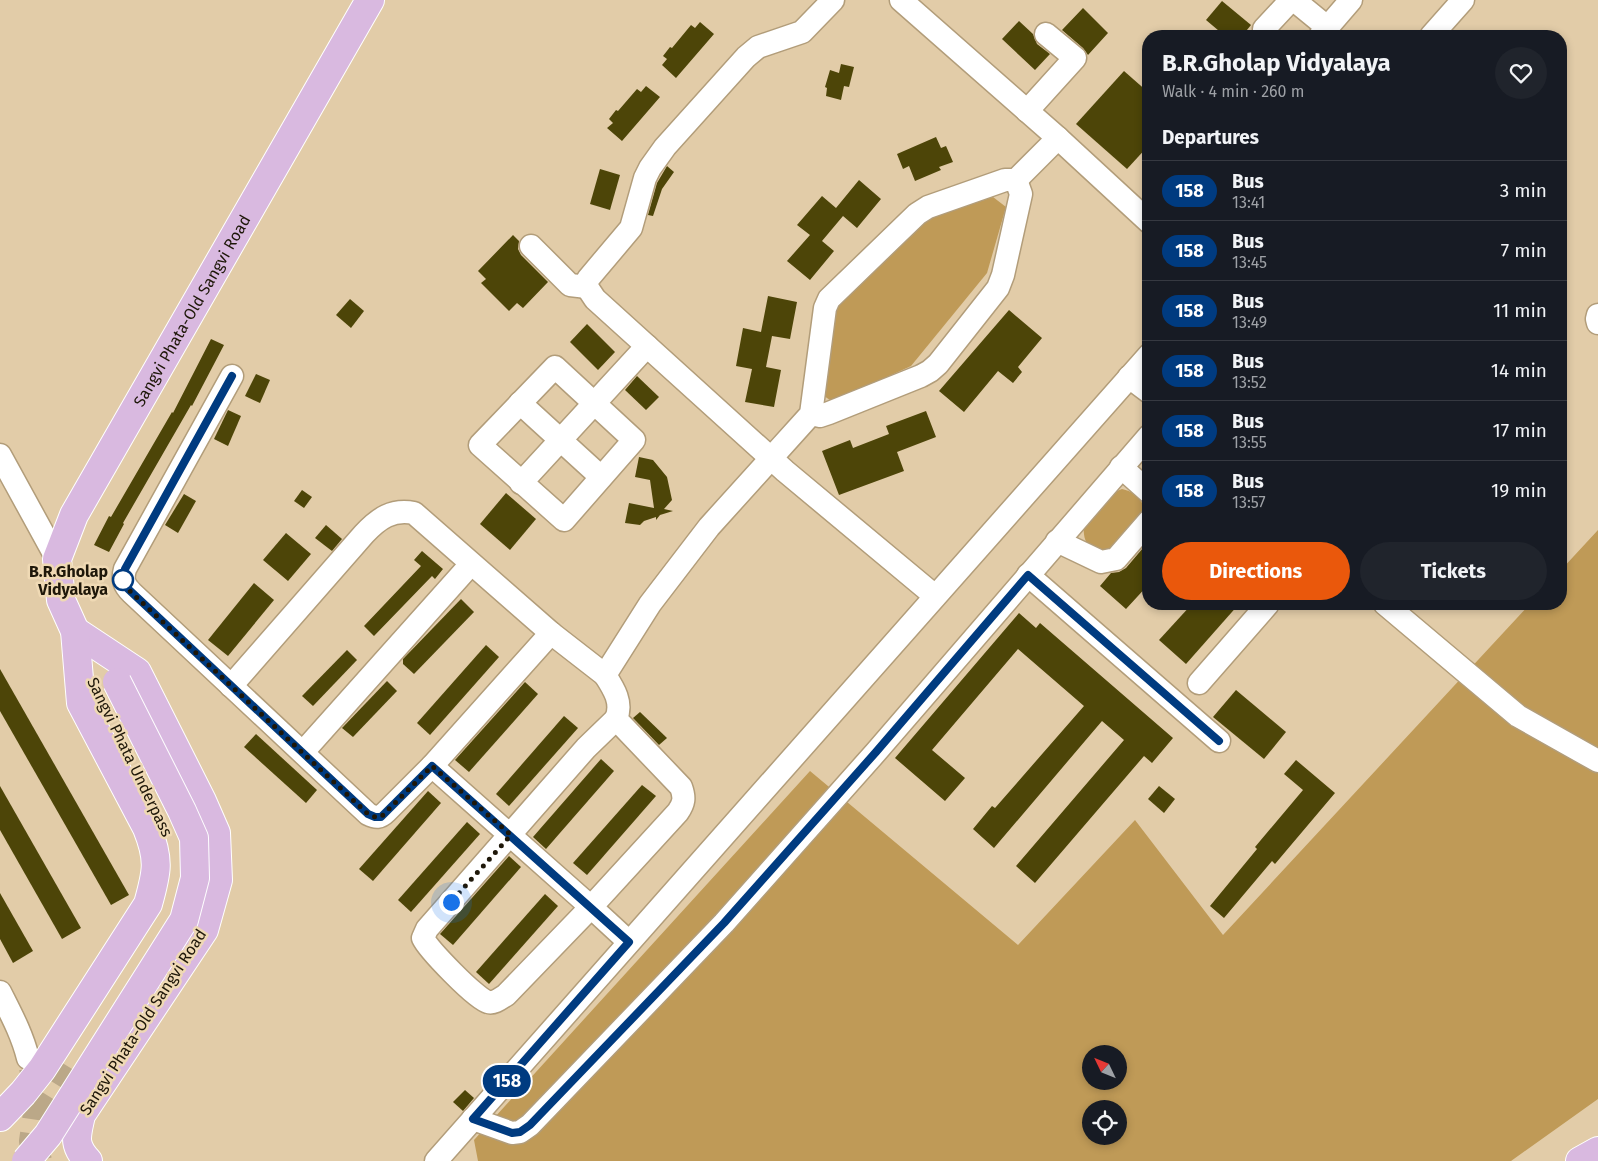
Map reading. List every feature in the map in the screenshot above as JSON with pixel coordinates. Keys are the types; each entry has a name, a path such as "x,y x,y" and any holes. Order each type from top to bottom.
{"main road":[{"name":"Sangvi Phata-Old Sangvi Road","path":"0,1117 24,1093 42,1068 148,904 156,874 155,847 147,828 81,703 75,632 61,600 57,559 74,515 370,0"},
{"name":"Sangvi Phata-Old Sangvi Road","path":"75,632 137,672 202,801 216,833 218,880 204,930 81,1115 76,1141 78,1148 88,1161"},
{"path":"26,1161 48,1135 184,920 195,878 194,838 182,811 117,682 75,632"},
{"name":"Sangvi Phata Underpass","path":"64,1064 163,911 173,876 171,843 162,820 97,693 75,632"},
{"path":"1580,1161 1598,1151"}],"street":[{"path":"833,0 802,32 758,47 746,57 665,147 645,178 631,228 588,279 587,287 595,300 772,458 935,596"},
{"path":"901,0 1058,138 1142,216"},
{"path":"1264,29 1293,0 1321,30"},
{"path":"1325,30 1351,0"},
{"path":"1436,30 1463,0"},
{"path":"1027,112 1075,58 1046,34"},
{"path":"605,675 650,604 703,535 812,414 825,308 829,299 917,214 928,207 1005,180 1016,180 1058,138"},
{"path":"812,414 820,416 903,384 921,376 938,364 998,288 1003,274 1021,194 1016,180"},
{"path":"531,246 570,285 587,287"},
{"path":"1598,315 1598,323"},
{"path":"521,483 647,346"},
{"path":"436,1161 1142,363"},
{"path":"555,367 595,403 634,440 564,520 480,445 555,367"},
{"path":"232,376 125,569 122,578 126,587 368,814 381,817 432,766 551,633"},
{"path":"1129,377 1142,387"},
{"path":"520,404 601,477"},
{"path":"466,1127 512,1133 520,1132 530,1125 724,923 876,752 1142,444"},
{"path":"0,455 57,559"},
{"path":"1121,467 1142,486"},
{"path":"0,496 22,498"},
{"path":"231,686 361,536 374,523 393,513 402,511 414,513 551,633 605,675 619,702 620,711 616,719 586,748 427,929 423,938 431,951 477,995 488,1002 496,1001 506,995 591,907 678,812 683,804 684,796 681,787 616,719"},
{"path":"1057,541 1101,562 1109,561 1116,559 1142,529"},
{"path":"303,752 471,564"},
{"path":"1028,575 1219,741"},
{"path":"1199,683 1263,610"},
{"path":"1392,610 1518,716 1598,761"},
{"path":"432,766 629,942"},
{"path":"0,992 17,1026 28,1058"},
{"path":"460,1161 466,1127"}],"shaded area":[{"path":"993,197 1006,207 987,273 911,366 833,402 824,396 836,309 925,219"},
{"path":"1122,489 1134,494 1142,503 1142,511 1136,524 1110,552 1098,552 1093,550 1086,542 1084,525 1112,493"},
{"path":"1598,530 1598,1099 1511,1161 478,1161 474,1140 810,771 1018,945 1135,820 1223,935 1524,610 1567,610 1567,564"}],"building":[{"path":"1222,1 1251,25 1247,30 1218,30 1206,20"},
{"path":"1083,8 1108,33 1088,55 1083,48 1062,30"},
{"path":"1019,21 1033,34 1037,44 1050,54 1035,70 1002,39"},
{"path":"700,22 714,34 676,78 662,65 667,59 663,56 691,25 695,28"},
{"path":"841,64 854,67 849,87 844,86 841,100 826,96 827,88 825,87 830,70 839,73"},
{"path":"1124,71 1142,87 1142,153 1127,169 1076,124"},
{"path":"646,86 660,97 622,141 607,128 613,123 609,119 637,89 641,92"},
{"path":"936,137 941,148 946,146 953,162 939,167 941,170 915,181 909,166 903,169 897,154"},
{"path":"667,166 674,172 662,189 653,216 648,215 657,183"},
{"path":"600,169 620,175 610,210 590,204"},
{"path":"859,180 881,199 857,228 843,216 822,241 834,251 810,280 787,261 810,235 797,225 822,196 836,208"},
{"path":"513,235 519,241 518,249 521,255 548,282 523,308 517,303 509,311 481,283 486,279 478,271"},
{"path":"768,296 797,302 790,339 772,336 766,367 781,370 774,407 745,402 752,369 736,366 743,328 761,332"},
{"path":"350,299 364,311 351,328 336,315"},
{"path":"1009,310 1042,338 1018,367 1022,372 1013,383 998,371 964,412 939,391"},
{"path":"587,324 615,352 598,370 570,342"},
{"path":"211,339 224,345 192,406 123,523 109,552 94,545 109,516 111,517 173,413"},
{"path":"256,374 270,380 260,403 245,396"},
{"path":"637,376 659,397 646,410 625,390"},
{"path":"228,410 241,416 228,446 214,439"},
{"path":"926,411 936,437 897,452 904,471 839,495 822,451 850,440 853,448 889,434 886,426"},
{"path":"639,457 653,460 667,477 672,500 664,509 673,511 660,515 656,520 656,517 644,521 640,525 625,523 629,503 654,508 650,480 635,477"},
{"path":"302,490 312,497 304,508 294,501"},
{"path":"506,493 536,519 510,550 480,524"},
{"path":"184,494 196,501 178,533 165,525"},
{"path":"326,525 342,539 332,551 315,538"},
{"path":"286,533 311,554 288,581 263,560"},
{"path":"1142,549 1142,592 1126,609 1100,586 1111,573 1119,572 1126,568"},
{"path":"422,551 443,569 435,579 432,576 374,636 364,626 421,566 414,560"},
{"path":"254,583 274,600 228,656 208,640"},
{"path":"461,599 474,612 414,674 403,664 403,659"},
{"path":"1186,610 1234,610 1186,664 1159,640"},
{"path":"1019,613 1036,628 1040,623 1173,738 1152,763 1144,756 1035,883 1016,866 1124,740 1102,721 994,848 973,829 992,806 995,808 1084,706 1018,649 932,750 965,778 945,801 895,758"},
{"path":"486,645 499,657 430,735 417,723"},
{"path":"347,650 357,660 313,706 302,696"},
{"path":"0,669 129,895 111,905 0,711"},
{"path":"387,681 397,691 353,737 342,728"},
{"path":"525,682 538,694 469,772 455,760"},
{"path":"1236,690 1286,732 1264,759 1213,717"},
{"path":"640,712 667,738 659,745 633,718"},
{"path":"564,716 578,728 509,806 496,794"},
{"path":"256,734 317,790 306,803 244,747"},
{"path":"601,759 614,771 546,849 533,837"},
{"path":"1296,760 1335,793 1275,864 1272,861 1224,918 1210,906 1257,849 1255,847 1303,790 1284,774"},
{"path":"642,785 656,796 587,875 573,863"},
{"path":"0,786 81,928 62,939 0,830"},
{"path":"1159,786 1175,799 1164,813 1148,799"},
{"path":"428,791 441,803 373,881 359,869"},
{"path":"467,822 480,834 411,912 398,900"},
{"path":"509,856 521,867 453,945 440,934"},
{"path":"0,893 33,951 13,963 0,939"},
{"path":"545,894 558,906 489,984 476,972"},
{"path":"465,1090 474,1098 463,1111 453,1102"}],"tunnel":[{"path":"38,1161 33,1141 38,1106 64,1064"},
{"path":"30,1068 38,1106"}],"bus line":[{"name":"158","path":"232,376 125,569 122,578 126,587 368,814 381,817 432,766 629,942 473,1119 512,1133 520,1132 530,1125 724,923 876,752 1028,575 1219,741"}],"place":[{"name":"B.R.Gholap Vidyalaya","path":"123,580"}],"route":[{"path":"123,580 122,578 126,587 132,593 368,814 381,817 432,766 511,835 451,902"}]}
